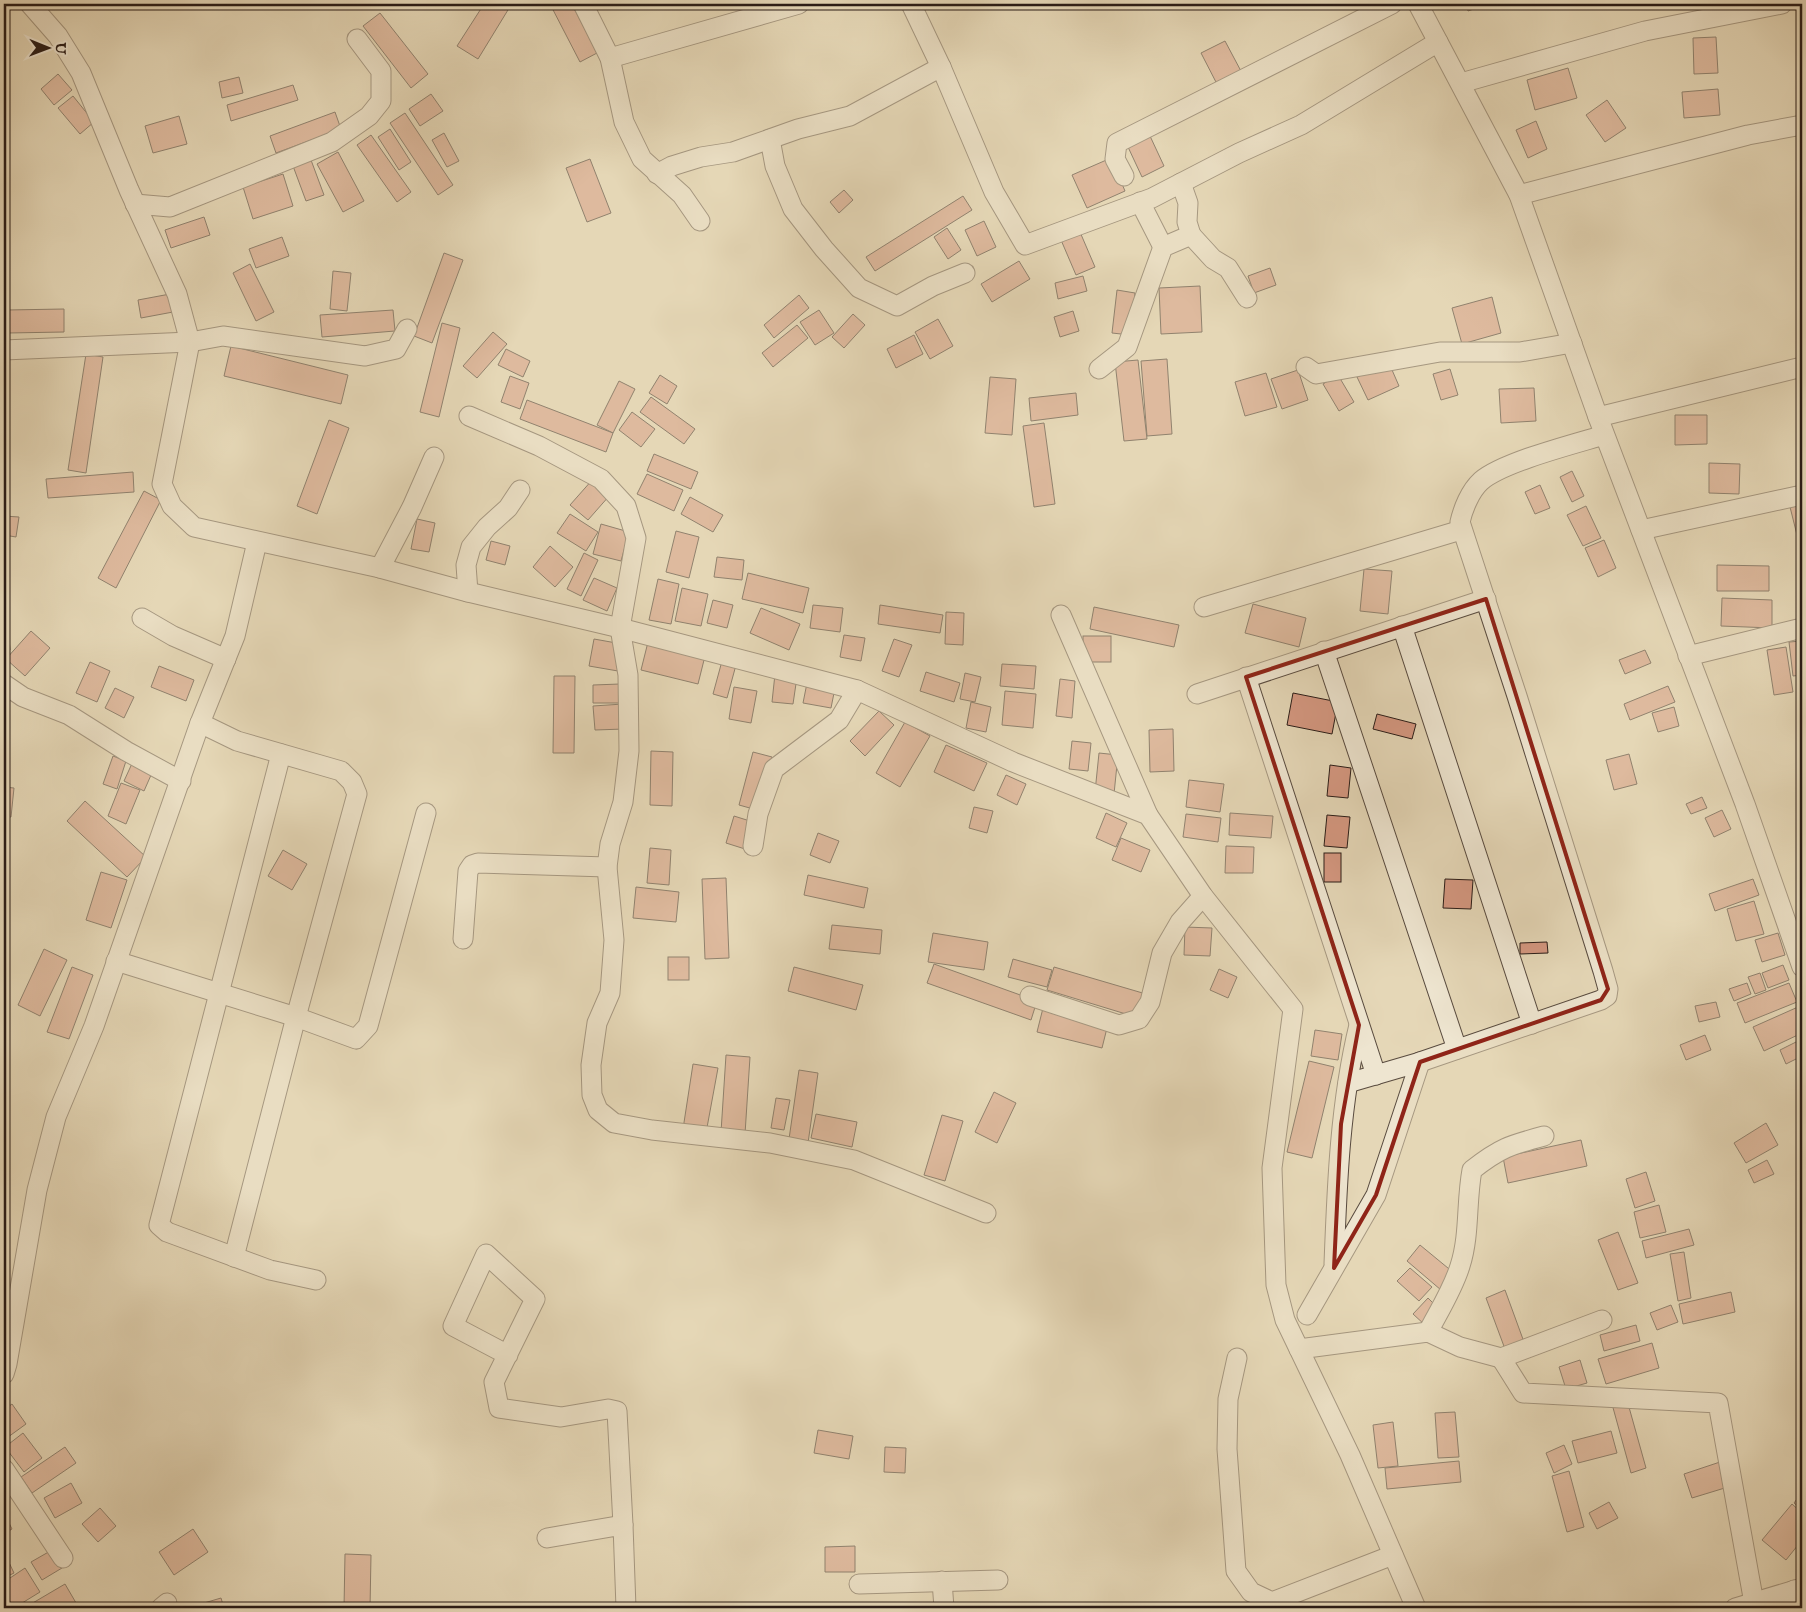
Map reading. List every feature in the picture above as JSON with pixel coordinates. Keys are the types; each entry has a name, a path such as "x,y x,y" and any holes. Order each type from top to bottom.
{"street":[{"path":"30,4 58,36 81,73 135,204 177,294 190,342 162,484 172,506 194,527 380,568 857,690 1013,762 1148,815"},
{"path":"583,4 610,58 624,122 642,159 682,195 700,221"},
{"path":"610,58 799,4"},
{"path":"910,4 941,67 994,192 1025,245 1140,202 1301,125 1438,42"},
{"path":"1124,176 1115,159 1118,142 1392,4"},
{"path":"1418,4 1519,195 1604,434 1745,804 1802,967"},
{"path":"1461,83 1644,30 1782,4"},
{"path":"135,204 170,207 332,142 369,116 381,101 381,71 357,39"},
{"path":"657,174 672,166 700,157 733,152 770,139 850,116 941,67"},
{"path":"1519,195 1748,135 1802,125"},
{"path":"770,139 775,166 793,209 824,250 859,288 897,306 933,286 965,273"},
{"path":"1181,183 1188,203 1187,222 1191,235 1213,259 1228,268 1247,298"},
{"path":"1140,202 1163,248"},
{"path":"1099,369 1127,347 1163,248 1191,235"},
{"path":"4,348 190,342 224,336 365,356 396,348 407,329"},
{"path":"1306,368 1316,374 1440,352 1520,352 1572,343"},
{"path":"1598,417 1802,367"},
{"path":"469,416 539,446 601,479 626,506 636,538 620,628 628,675 629,751 623,802 610,844 607,867 614,940 610,993 597,1023 591,1065 592,1095 598,1110 614,1123 652,1130 770,1143 854,1160 986,1213"},
{"path":"1348,1083 1420,1062 1601,1000 1607,996 1608,989 1486,599 1461,530 1460,522 1465,506 1480,483 1489,475 1535,457 1604,434"},
{"path":"380,568 412,506 434,457"},
{"path":"468,592 466,565 472,547 487,527 508,508 520,490"},
{"path":"1641,530 1802,495"},
{"path":"1204,607 1461,530"},
{"path":"4,1374 8,1364 38,1190 56,1117 94,1026 182,781 200,723 235,636 257,542"},
{"path":"1197,694 1486,599"},
{"path":"1061,615 1148,815 1203,896 1293,1009 1272,1168 1276,1285 1285,1320 1350,1455 1416,1608"},
{"path":"142,618 172,636 226,659"},
{"path":"1402,626 1532,1024"},
{"path":"1688,656 1802,628"},
{"path":"1324,651 1458,1048"},
{"path":"1246,677 1376,1075"},
{"path":"4,684 23,697 69,715 126,751 182,781"},
{"path":"753,846 758,814 774,769 839,720 857,690"},
{"path":"200,723 237,741 341,771 352,782 357,794 296,1017 234,1257"},
{"path":"281,754 159,1225 167,1232 270,1270 316,1280"},
{"path":"116,961 296,1017 356,1039 368,1026 426,813"},
{"path":"463,939 468,871 472,865 478,863 607,867"},
{"path":"1030,996 1119,1025 1139,1019 1150,1002 1162,953 1180,922 1203,896"},
{"path":"1334,1268 1341,1124 1359,1025"},
{"path":"1308,1315 1376,1195 1420,1062"},
{"path":"1428,1332 1460,1266 1469,1218 1468,1190 1472,1170 1502,1148 1544,1136"},
{"path":"508,1355 453,1326 486,1254 535,1298 508,1355 494,1382 499,1408 561,1417 608,1409 617,1411 626,1608"},
{"path":"1299,1349 1428,1332 1460,1347 1501,1358 1602,1320"},
{"path":"1237,1358 1228,1399 1227,1448 1236,1571 1251,1592 1272,1602 1393,1555"},
{"path":"1501,1358 1523,1393 1718,1403 1754,1603"},
{"path":"4,1469 64,1558"},
{"path":"547,1538 623,1525"},
{"path":"859,1584 998,1580"},
{"path":"942,1582 944,1608"},
{"path":"1735,1608 1799,1596"}],"highlighted area":[{"path":"1486,599 1608,989 1601,1000 1420,1062 1376,1195 1334,1268 1341,1124 1359,1025 1246,677"}],"building":[{"path":"484,4 511,5 478,59 457,46"},
{"path":"550,4 572,4 597,53 580,62"},
{"path":"1466,4 1488,4 1468,11"},
{"path":"380,13 428,74 411,88 363,26"},
{"path":"1716,37 1718,73 1694,74 1693,38"},
{"path":"1225,41 1242,73 1218,86 1201,53"},
{"path":"1568,68 1577,98 1535,110 1527,80"},
{"path":"58,74 72,90 54,105 41,89"},
{"path":"239,77 243,93 222,98 219,82"},
{"path":"293,85 298,100 231,121 227,105"},
{"path":"1718,89 1720,115 1684,118 1682,92"},
{"path":"431,94 443,111 420,126 409,109"},
{"path":"73,96 94,122 80,134 58,108"},
{"path":"1607,100 1626,128 1605,142 1586,115"},
{"path":"335,112 341,129 276,153 270,136"},
{"path":"405,113 453,185 438,195 390,123"},
{"path":"179,116 187,144 153,153 145,126"},
{"path":"1536,121 1547,149 1528,158 1516,130"},
{"path":"390,129 411,162 399,170 378,137"},
{"path":"444,133 459,161 447,167 432,140"},
{"path":"371,135 411,192 397,202 357,145"},
{"path":"1150,136 1164,166 1142,177 1128,147"},
{"path":"338,152 364,201 343,212 317,164"},
{"path":"1111,158 1125,191 1087,208 1072,175"},
{"path":"590,159 611,213 587,222 566,168"},
{"path":"311,160 324,195 306,201 293,166"},
{"path":"283,174 293,206 253,219 243,187"},
{"path":"844,190 853,200 839,213 830,202"},
{"path":"963,196 972,210 875,271 866,257"},
{"path":"204,217 210,235 171,248 165,230"},
{"path":"984,221 996,247 977,256 965,230"},
{"path":"947,228 961,250 948,259 934,237"},
{"path":"1080,232 1095,267 1076,275 1061,240"},
{"path":"282,237 289,256 256,268 249,249"},
{"path":"444,253 463,260 432,343 414,336"},
{"path":"1019,261 1030,279 992,302 981,284"},
{"path":"250,264 274,312 256,321 233,273"},
{"path":"1270,268 1276,285 1254,293 1248,276"},
{"path":"333,271 351,273 347,311 330,309"},
{"path":"1083,276 1087,291 1058,299 1055,283"},
{"path":"1200,286 1202,332 1161,334 1159,288"},
{"path":"1117,290 1135,293 1130,335 1112,333"},
{"path":"170,294 173,312 141,318 138,300"},
{"path":"799,295 809,308 774,338 764,325"},
{"path":"1492,297 1501,333 1462,344 1452,308"},
{"path":"64,309 64,332 8,333 7,310"},
{"path":"393,310 395,331 322,337 320,315"},
{"path":"819,310 834,333 815,345 800,322"},
{"path":"1073,311 1079,331 1060,337 1054,317"},
{"path":"853,314 865,325 844,348 832,337"},
{"path":"938,319 953,346 930,359 915,332"},
{"path":"442,323 460,328 439,417 420,412"},
{"path":"797,325 808,338 773,367 762,353"},
{"path":"493,332 507,344 477,378 463,366"},
{"path":"914,335 923,354 896,368 887,349"},
{"path":"231,346 348,375 341,404 224,376"},
{"path":"506,349 530,361 523,377 498,365"},
{"path":"86,354 103,357 86,473 68,470"},
{"path":"1167,359 1172,434 1147,436 1141,361"},
{"path":"1138,360 1147,439 1124,441 1115,362"},
{"path":"1389,363 1399,386 1368,400 1357,377"},
{"path":"1450,369 1458,395 1441,400 1433,374"},
{"path":"1298,370 1308,400 1282,409 1271,379"},
{"path":"1266,373 1277,407 1245,416 1235,382"},
{"path":"660,375 677,386 667,404 649,393"},
{"path":"1338,375 1354,402 1339,411 1323,384"},
{"path":"510,376 529,383 520,409 501,402"},
{"path":"990,377 1016,379 1012,435 985,433"},
{"path":"619,381 635,389 613,433 597,425"},
{"path":"1534,388 1536,421 1501,423 1499,389"},
{"path":"1076,393 1078,415 1031,421 1029,398"},
{"path":"651,397 695,429 684,444 640,412"},
{"path":"527,400 613,433 606,452 520,419"},
{"path":"632,412 655,429 641,447 619,430"},
{"path":"1675,415 1707,415 1707,444 1675,445"},
{"path":"329,420 349,428 317,514 297,506"},
{"path":"1044,423 1055,504 1034,507 1023,426"},
{"path":"654,454 698,472 691,489 647,471"},
{"path":"1709,463 1740,464 1739,494 1709,493"},
{"path":"1572,471 1584,496 1572,502 1560,477"},
{"path":"133,472 134,492 48,498 46,479"},
{"path":"647,474 683,490 674,511 637,494"},
{"path":"593,479 610,495 588,520 570,505"},
{"path":"1540,485 1550,508 1535,514 1525,492"},
{"path":"144,491 161,500 116,588 98,578"},
{"path":"690,497 723,515 713,532 681,514"},
{"path":"1802,504 1802,538 1798,539 1790,507"},
{"path":"1586,506 1601,538 1583,546 1567,515"},
{"path":"570,514 598,532 586,551 557,533"},
{"path":"4,516 19,517 16,537 4,535"},
{"path":"417,519 435,523 429,552 411,549"},
{"path":"601,524 629,532 621,561 593,554"},
{"path":"676,531 699,537 689,578 666,572"},
{"path":"1604,540 1616,568 1598,577 1585,548"},
{"path":"491,541 510,546 505,565 486,560"},
{"path":"550,546 573,567 555,587 533,567"},
{"path":"584,553 598,560 581,596 567,589"},
{"path":"717,557 744,560 742,580 714,577"},
{"path":"1717,565 1769,566 1769,591 1717,591"},
{"path":"1364,569 1392,571 1388,614 1360,611"},
{"path":"748,573 809,588 803,613 742,599"},
{"path":"594,578 617,588 607,611 583,600"},
{"path":"658,579 679,584 671,624 649,620"},
{"path":"682,588 708,594 701,626 675,621"},
{"path":"1722,598 1772,600 1772,628 1721,626"},
{"path":"713,600 733,605 727,628 707,623"},
{"path":"1253,604 1306,618 1299,647 1245,633"},
{"path":"813,605 843,608 840,632 810,628"},
{"path":"880,605 943,615 940,633 878,624"},
{"path":"1094,607 1179,625 1174,647 1090,629"},
{"path":"761,608 800,624 789,650 750,633"},
{"path":"946,612 964,613 963,645 945,644"},
{"path":"4,613 7,613 10,650 4,650"},
{"path":"31,631 50,648 25,676 6,659"},
{"path":"844,635 865,638 861,661 840,657"},
{"path":"1083,636 1111,636 1111,662 1083,662"},
{"path":"649,638 706,652 698,684 641,670"},
{"path":"594,639 622,644 618,671 589,666"},
{"path":"894,639 912,645 899,677 882,671"},
{"path":"1802,641 1802,675 1793,676 1789,642"},
{"path":"1786,647 1793,692 1774,695 1767,650"},
{"path":"1645,650 1651,663 1625,674 1619,660"},
{"path":"722,661 736,665 727,698 713,694"},
{"path":"90,662 110,671 97,702 76,693"},
{"path":"1002,664 1036,666 1034,689 1000,686"},
{"path":"159,666 194,680 186,701 151,687"},
{"path":"926,672 960,683 954,702 920,691"},
{"path":"965,673 981,677 975,702 960,699"},
{"path":"775,674 797,677 793,704 772,702"},
{"path":"554,676 575,676 574,753 553,753"},
{"path":"1060,679 1075,681 1072,718 1056,716"},
{"path":"807,683 835,688 831,708 803,703"},
{"path":"620,684 620,703 593,703 593,685"},
{"path":"1668,686 1675,702 1630,720 1624,704"},
{"path":"734,687 757,691 751,723 729,719"},
{"path":"115,688 134,697 124,718 105,708"},
{"path":"1005,691 1036,694 1033,728 1002,725"},
{"path":"1293,693 1338,702 1332,734 1287,725"},
{"path":"4,699 10,700 4,721"},
{"path":"971,702 991,707 986,732 966,728"},
{"path":"623,704 624,729 595,730 593,706"},
{"path":"1674,707 1679,726 1658,732 1652,713"},
{"path":"879,711 894,725 865,756 850,741"},
{"path":"1377,714 1416,724 1412,739 1373,729"},
{"path":"905,722 930,736 900,787 876,773"},
{"path":"1173,729 1174,771 1150,772 1149,730"},
{"path":"1072,741 1091,743 1088,771 1069,769"},
{"path":"946,745 987,763 974,791 934,772"},
{"path":"651,751 673,752 672,806 650,805"},
{"path":"753,752 772,757 757,810 739,805"},
{"path":"1099,753 1118,755 1114,794 1095,792"},
{"path":"1629,754 1637,784 1614,790 1606,760"},
{"path":"113,756 126,761 117,789 103,784"},
{"path":"135,757 155,766 144,791 124,781"},
{"path":"1330,765 1351,768 1348,798 1327,796"},
{"path":"1006,775 1026,784 1017,805 997,795"},
{"path":"1189,780 1224,784 1220,812 1186,807"},
{"path":"121,783 140,790 126,824 108,816"},
{"path":"4,787 14,788 11,817 4,817"},
{"path":"1702,797 1707,808 1691,814 1686,804"},
{"path":"85,801 146,857 127,877 67,821"},
{"path":"974,807 993,811 987,833 969,828"},
{"path":"1722,810 1731,829 1714,837 1705,818"},
{"path":"1106,813 1127,823 1116,847 1096,838"},
{"path":"1230,813 1273,816 1271,838 1229,835"},
{"path":"1186,814 1221,818 1218,842 1183,837"},
{"path":"1327,815 1350,817 1347,848 1324,846"},
{"path":"734,816 753,822 745,849 726,843"},
{"path":"818,833 839,841 830,863 810,855"},
{"path":"1121,838 1150,850 1141,872 1112,860"},
{"path":"1226,846 1254,847 1253,873 1225,873"},
{"path":"650,848 671,850 669,885 647,883"},
{"path":"283,850 307,864 292,890 268,876"},
{"path":"1324,853 1341,853 1341,882 1324,882"},
{"path":"101,872 127,880 111,928 86,920"},
{"path":"808,875 868,888 864,908 804,895"},
{"path":"726,878 729,958 705,959 702,879"},
{"path":"1445,879 1473,880 1471,909 1443,908"},
{"path":"1753,879 1759,895 1715,911 1709,894"},
{"path":"636,887 679,892 676,922 633,918"},
{"path":"1754,901 1764,934 1736,941 1727,909"},
{"path":"832,925 882,930 880,954 829,949"},
{"path":"1185,927 1212,928 1210,956 1184,955"},
{"path":"933,933 988,942 984,970 928,962"},
{"path":"1778,933 1785,955 1762,962 1755,940"},
{"path":"1547,942 1548,953 1520,954 1520,943"},
{"path":"44,949 67,960 40,1016 18,1005"},
{"path":"668,957 689,957 689,980 668,980"},
{"path":"1013,959 1052,970 1047,987 1008,977"},
{"path":"934,964 1037,1001 1031,1020 927,983"},
{"path":"1783,965 1789,980 1768,988 1762,973"},
{"path":"72,967 93,975 69,1039 47,1032"},
{"path":"794,967 863,985 856,1010 788,991"},
{"path":"1054,967 1146,994 1139,1018 1047,990"},
{"path":"1219,969 1237,977 1228,998 1210,990"},
{"path":"1760,973 1766,990 1755,994 1748,977"},
{"path":"1747,983 1751,994 1734,1001 1729,989"},
{"path":"1789,983 1797,1002 1745,1023 1737,1003"},
{"path":"1716,1002 1720,1017 1699,1022 1695,1006"},
{"path":"1798,1007 1802,1017 1802,1033 1764,1051 1753,1027"},
{"path":"1043,1008 1108,1024 1102,1048 1037,1032"},
{"path":"1315,1030 1342,1034 1338,1060 1311,1056"},
{"path":"1705,1035 1711,1050 1686,1060 1680,1045"},
{"path":"1802,1039 1802,1056 1786,1064 1780,1050"},
{"path":"726,1055 750,1057 745,1134 721,1132"},
{"path":"1309,1061 1334,1067 1312,1158 1287,1152"},
{"path":"693,1064 718,1068 706,1133 683,1129"},
{"path":"799,1070 818,1073 808,1143 789,1139"},
{"path":"994,1092 1016,1103 997,1143 975,1132"},
{"path":"776,1098 790,1100 784,1130 771,1128"},
{"path":"816,1114 857,1122 852,1147 811,1138"},
{"path":"942,1115 963,1121 945,1181 924,1175"},
{"path":"1766,1123 1778,1145 1746,1163 1734,1143"},
{"path":"1581,1140 1587,1166 1508,1183 1503,1157"},
{"path":"1767,1160 1774,1174 1754,1183 1748,1170"},
{"path":"1646,1172 1655,1201 1635,1208 1626,1179"},
{"path":"1802,1186 1802,1206 1797,1188"},
{"path":"1659,1205 1666,1232 1640,1238 1634,1212"},
{"path":"1689,1229 1694,1245 1646,1258 1642,1241"},
{"path":"1618,1232 1638,1283 1618,1290 1598,1240"},
{"path":"1420,1245 1454,1273 1441,1290 1407,1261"},
{"path":"1684,1252 1691,1298 1678,1301 1670,1254"},
{"path":"1410,1268 1432,1287 1419,1301 1397,1281"},
{"path":"1505,1290 1524,1342 1505,1349 1486,1298"},
{"path":"1731,1292 1735,1312 1683,1324 1679,1304"},
{"path":"1428,1298 1439,1309 1425,1325 1413,1314"},
{"path":"1671,1305 1678,1322 1657,1330 1650,1313"},
{"path":"1636,1325 1640,1341 1604,1351 1600,1335"},
{"path":"1652,1343 1659,1368 1606,1384 1598,1359"},
{"path":"1580,1360 1587,1383 1566,1389 1559,1367"},
{"path":"1627,1400 1646,1468 1631,1473 1612,1404"},
{"path":"12,1404 26,1424 4,1440 4,1410"},
{"path":"1455,1412 1459,1457 1438,1458 1435,1413"},
{"path":"1393,1422 1398,1466 1378,1468 1373,1425"},
{"path":"818,1430 853,1436 849,1459 814,1453"},
{"path":"1611,1431 1617,1453 1578,1463 1572,1441"},
{"path":"23,1433 42,1458 24,1472 5,1447"},
{"path":"1564,1445 1572,1464 1554,1473 1546,1453"},
{"path":"65,1447 76,1463 32,1493 21,1477"},
{"path":"885,1447 906,1448 905,1473 884,1472"},
{"path":"1459,1461 1461,1482 1387,1489 1385,1468"},
{"path":"1720,1462 1728,1487 1692,1498 1684,1474"},
{"path":"1569,1471 1584,1527 1567,1532 1552,1476"},
{"path":"71,1483 82,1503 55,1518 44,1498"},
{"path":"1802,1492 1802,1510 1794,1503"},
{"path":"1609,1502 1618,1518 1597,1529 1589,1513"},
{"path":"1792,1504 1802,1513 1802,1540 1786,1560 1762,1540"},
{"path":"100,1508 116,1526 98,1542 82,1524"},
{"path":"4,1513 12,1529 4,1534"},
{"path":"193,1529 208,1552 174,1575 159,1552"},
{"path":"855,1546 855,1572 825,1572 825,1547"},
{"path":"52,1550 62,1568 42,1580 31,1562"},
{"path":"4,1552 14,1573 4,1578"},
{"path":"345,1554 371,1555 370,1608 344,1608"},
{"path":"25,1568 40,1592 14,1608 4,1592 4,1582"},
{"path":"65,1584 79,1608 34,1608 31,1604"},
{"path":"221,1598 224,1608 187,1608"}]}
